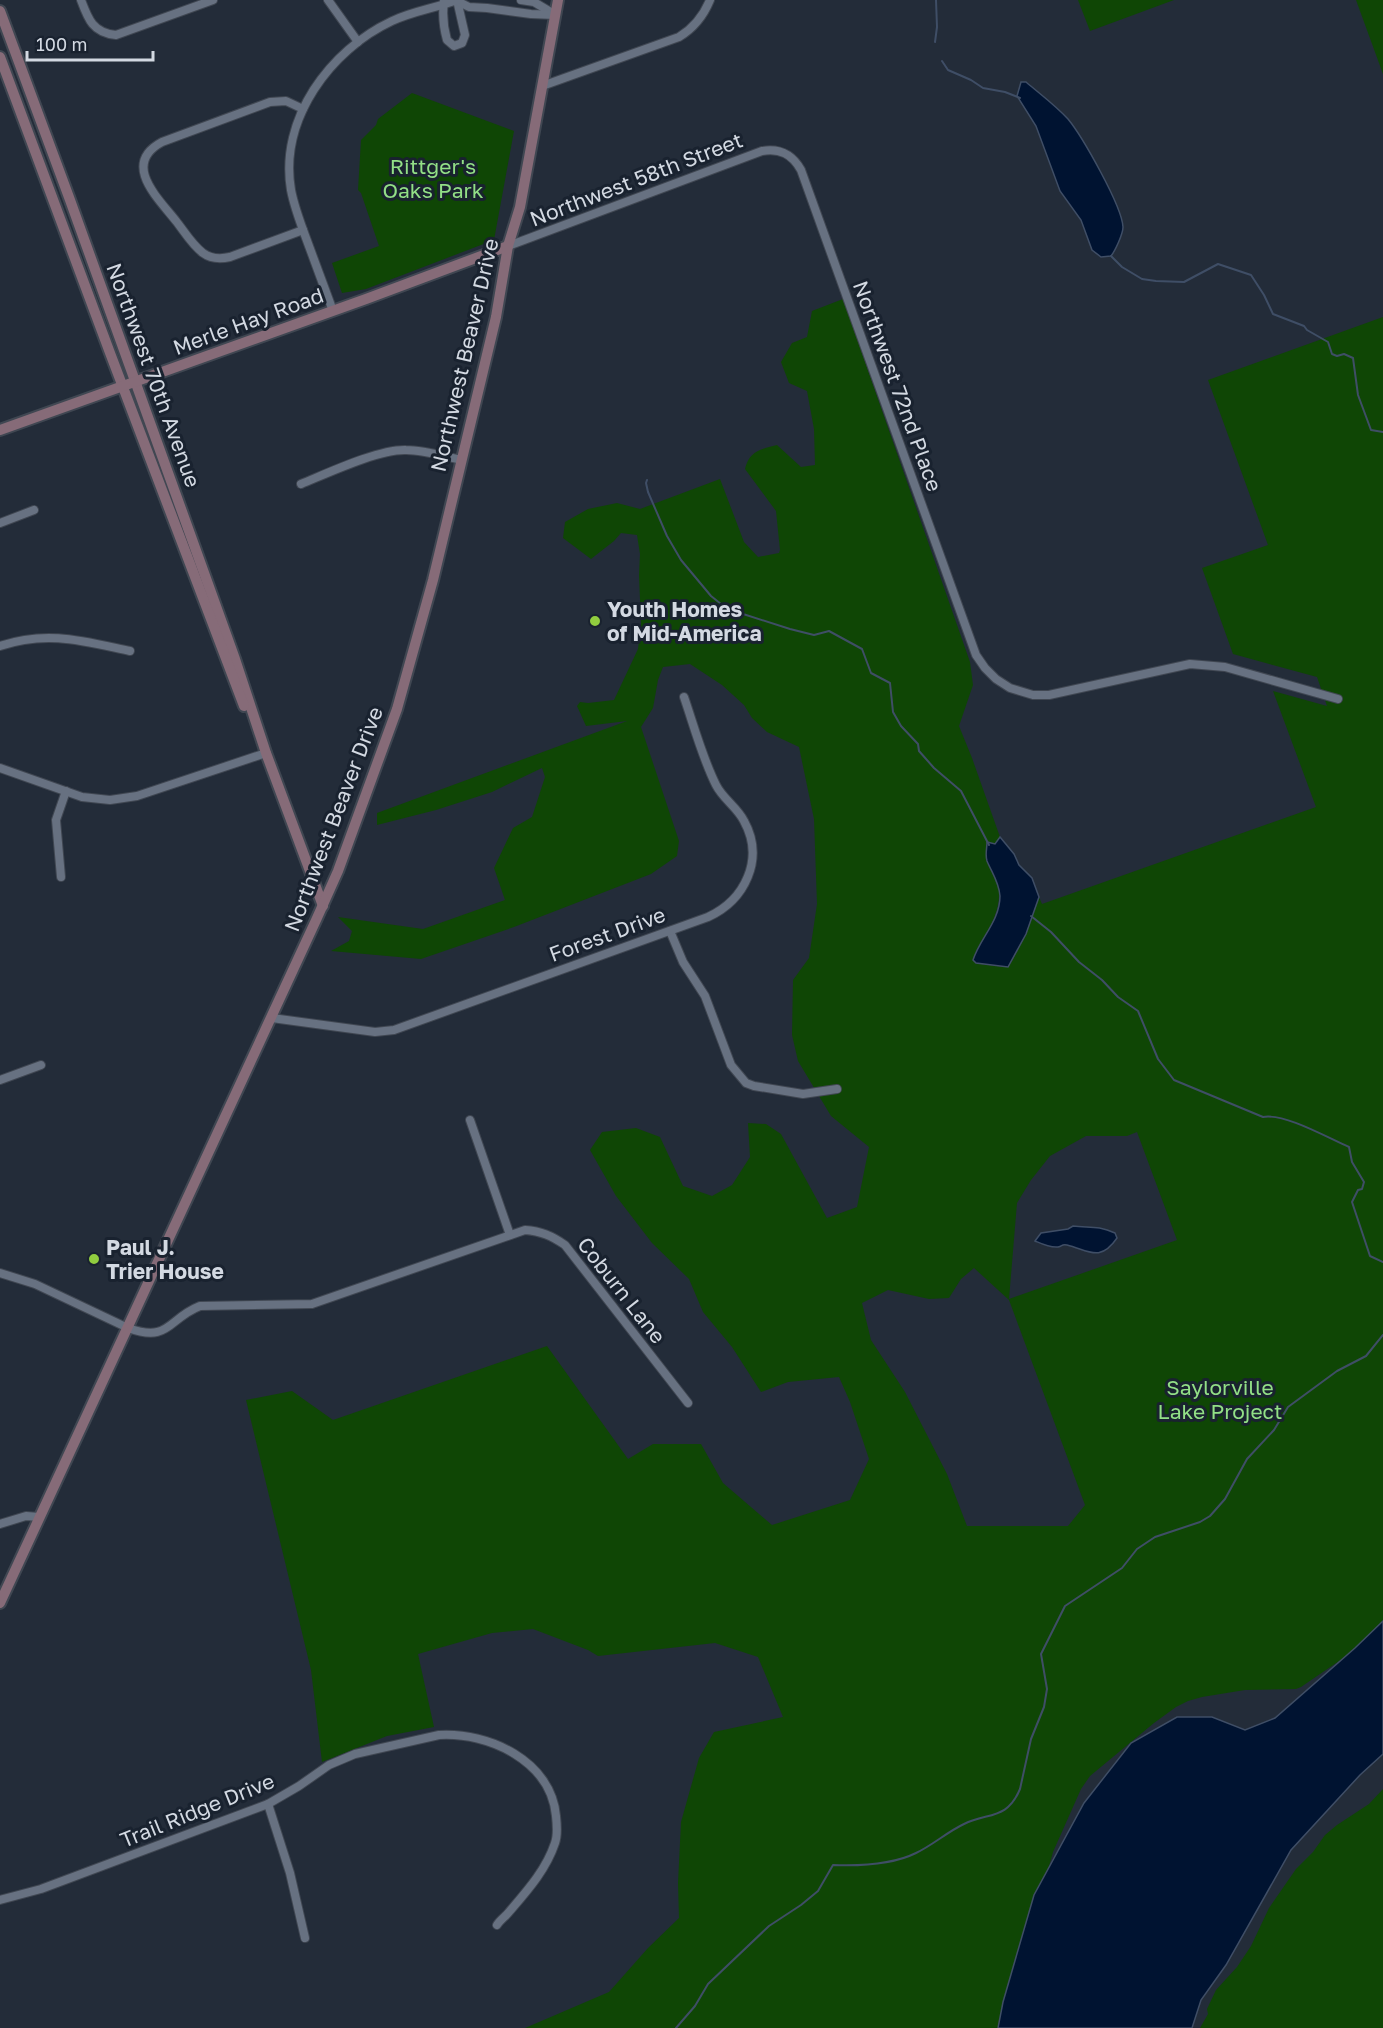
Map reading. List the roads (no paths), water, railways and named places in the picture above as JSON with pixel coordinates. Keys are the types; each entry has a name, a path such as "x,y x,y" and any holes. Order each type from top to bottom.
{"main road":[{"name":"Northwest Beaver Drive","path":"0,1603 338,871 397,709 433,580 496,317 508,246 520,207 558,0"},
{"name":"Northwest 70th Avenue","path":"0,11 322,906"},
{"name":"Northwest 70th Avenue","path":"0,57 56,212 99,320 121,387 253,730 266,753"},
{"name":"Merle Hay Road","path":"0,430 508,246"}],"street":[{"path":"81,0 86,16 94,27 108,34 123,33 213,0"},
{"path":"328,0 358,42"},
{"path":"444,2 442,15 447,40 450,44 458,45 462,43 465,35 457,0"},
{"path":"333,311 295,207 289,173 292,141 303,109 317,85 330,68 358,42 392,21 444,2 457,0 469,7 531,15 555,15"},
{"path":"521,0 534,2 555,15"},
{"path":"542,86 679,37 691,30 710,0"},
{"path":"303,109 286,101 270,102 162,142 145,157 143,173 149,186 198,248 209,257 225,258 303,230"},
{"name":"Northwest 58th Street","path":"508,246 762,151 779,150"},
{"name":"Northwest 72nd Place","path":"779,150 792,157 801,170 971,643 985,668 996,679 1010,688 1033,695 1049,695 1190,664 1225,667 1338,699"},
{"path":"301,484 383,453 399,450 461,460"},
{"path":"0,523 34,510"},
{"path":"0,646 30,638 49,637 69,638 130,651"},
{"name":"Forest Drive","path":"272,1018 383,1032 708,917 729,905 738,896 749,876 753,853 752,841 744,821 725,798 712,777 684,697"},
{"path":"0,768 96,800 123,799 266,753"},
{"path":"61,877 56,820 66,791"},
{"path":"670,930 683,962 708,1003 731,1065 746,1083 803,1094 837,1089"},
{"path":"0,1080 41,1065"},
{"path":"470,1120 510,1235"},
{"name":"Coburn Lane","path":"0,1273 35,1284 128,1328 144,1334 158,1333 170,1327 191,1310 209,1305 297,1306 312,1304 525,1230 534,1231 556,1238 565,1245 687,1403"},
{"path":"0,1524 26,1516 39,1517"},
{"name":"Trail Ridge Drive","path":"0,1900 41,1889 268,1804 329,1766 355,1754 447,1735 468,1736 495,1743 523,1760 539,1775 555,1807 556,1842 542,1871 497,1925"},
{"path":"268,1804 290,1873 304,1938"}],"water":[{"path":"1021,82 1026,82 1068,119 1100,172 1116,204 1123,227 1111,256 1101,257 1092,250 1081,220 1060,191 1036,126 1017,96"},
{"path":"1000,837 1014,854 1019,865 1032,878 1039,897 1026,934 1008,967 976,963 973,960 999,905 998,886 986,854 987,842 995,844"},
{"path":"1073,1226 1104,1229 1115,1233 1117,1238 1111,1246 1099,1253 1067,1245 1049,1246 1035,1241 1041,1233 1068,1229"},
{"path":"1383,1621 1383,1754 1360,1775 1291,1850 1226,1965 1201,2000 1192,2028 998,2028 1003,2002 1034,1895 1084,1803 1131,1743 1177,1717 1212,1717 1245,1730 1275,1718"}],"waterway":[{"path":"935,42 936,0"},
{"path":"942,61 948,70 983,88 1005,92 1020,98"},
{"path":"1111,256 1122,267 1142,279 1156,281 1184,282 1218,264 1251,275 1273,314 1304,326 1328,342 1332,354 1337,356 1344,354 1353,358 1358,395 1371,430 1383,432"},
{"path":"647,480 648,492 667,536 681,560 711,596 721,604 740,613 790,629 814,635 829,631 862,649 871,673 890,683 893,712 901,726 918,744 919,751 934,768 961,791 989,845"},
{"path":"1031,916 1051,932 1079,962 1102,980 1118,997 1138,1011 1158,1059 1174,1080 1263,1117 1294,1122 1349,1147 1352,1162 1364,1182 1362,1189 1358,1190 1352,1202 1370,1256 1383,1262"},
{"path":"676,2028 695,2006 708,1984 769,1926 818,1891 833,1865 876,1864 907,1857 964,1824 996,1814 1009,1806 1020,1789 1031,1739 1044,1707 1047,1689 1041,1654 1065,1606 1122,1568 1137,1549 1155,1537 1200,1522 1210,1516 1225,1499 1247,1459 1274,1430 1288,1407 1337,1371 1366,1356 1383,1335"}],"place":[{"name":"Youth Homes of Mid-America","path":"595,621"},
{"name":"Paul J. Trier House","path":"94,1259"}],"park label":[{"name":"Rittger's Oaks Park","path":"433,178"},
{"name":"Saylorville Lake Project","path":"1220,1399"}]}
